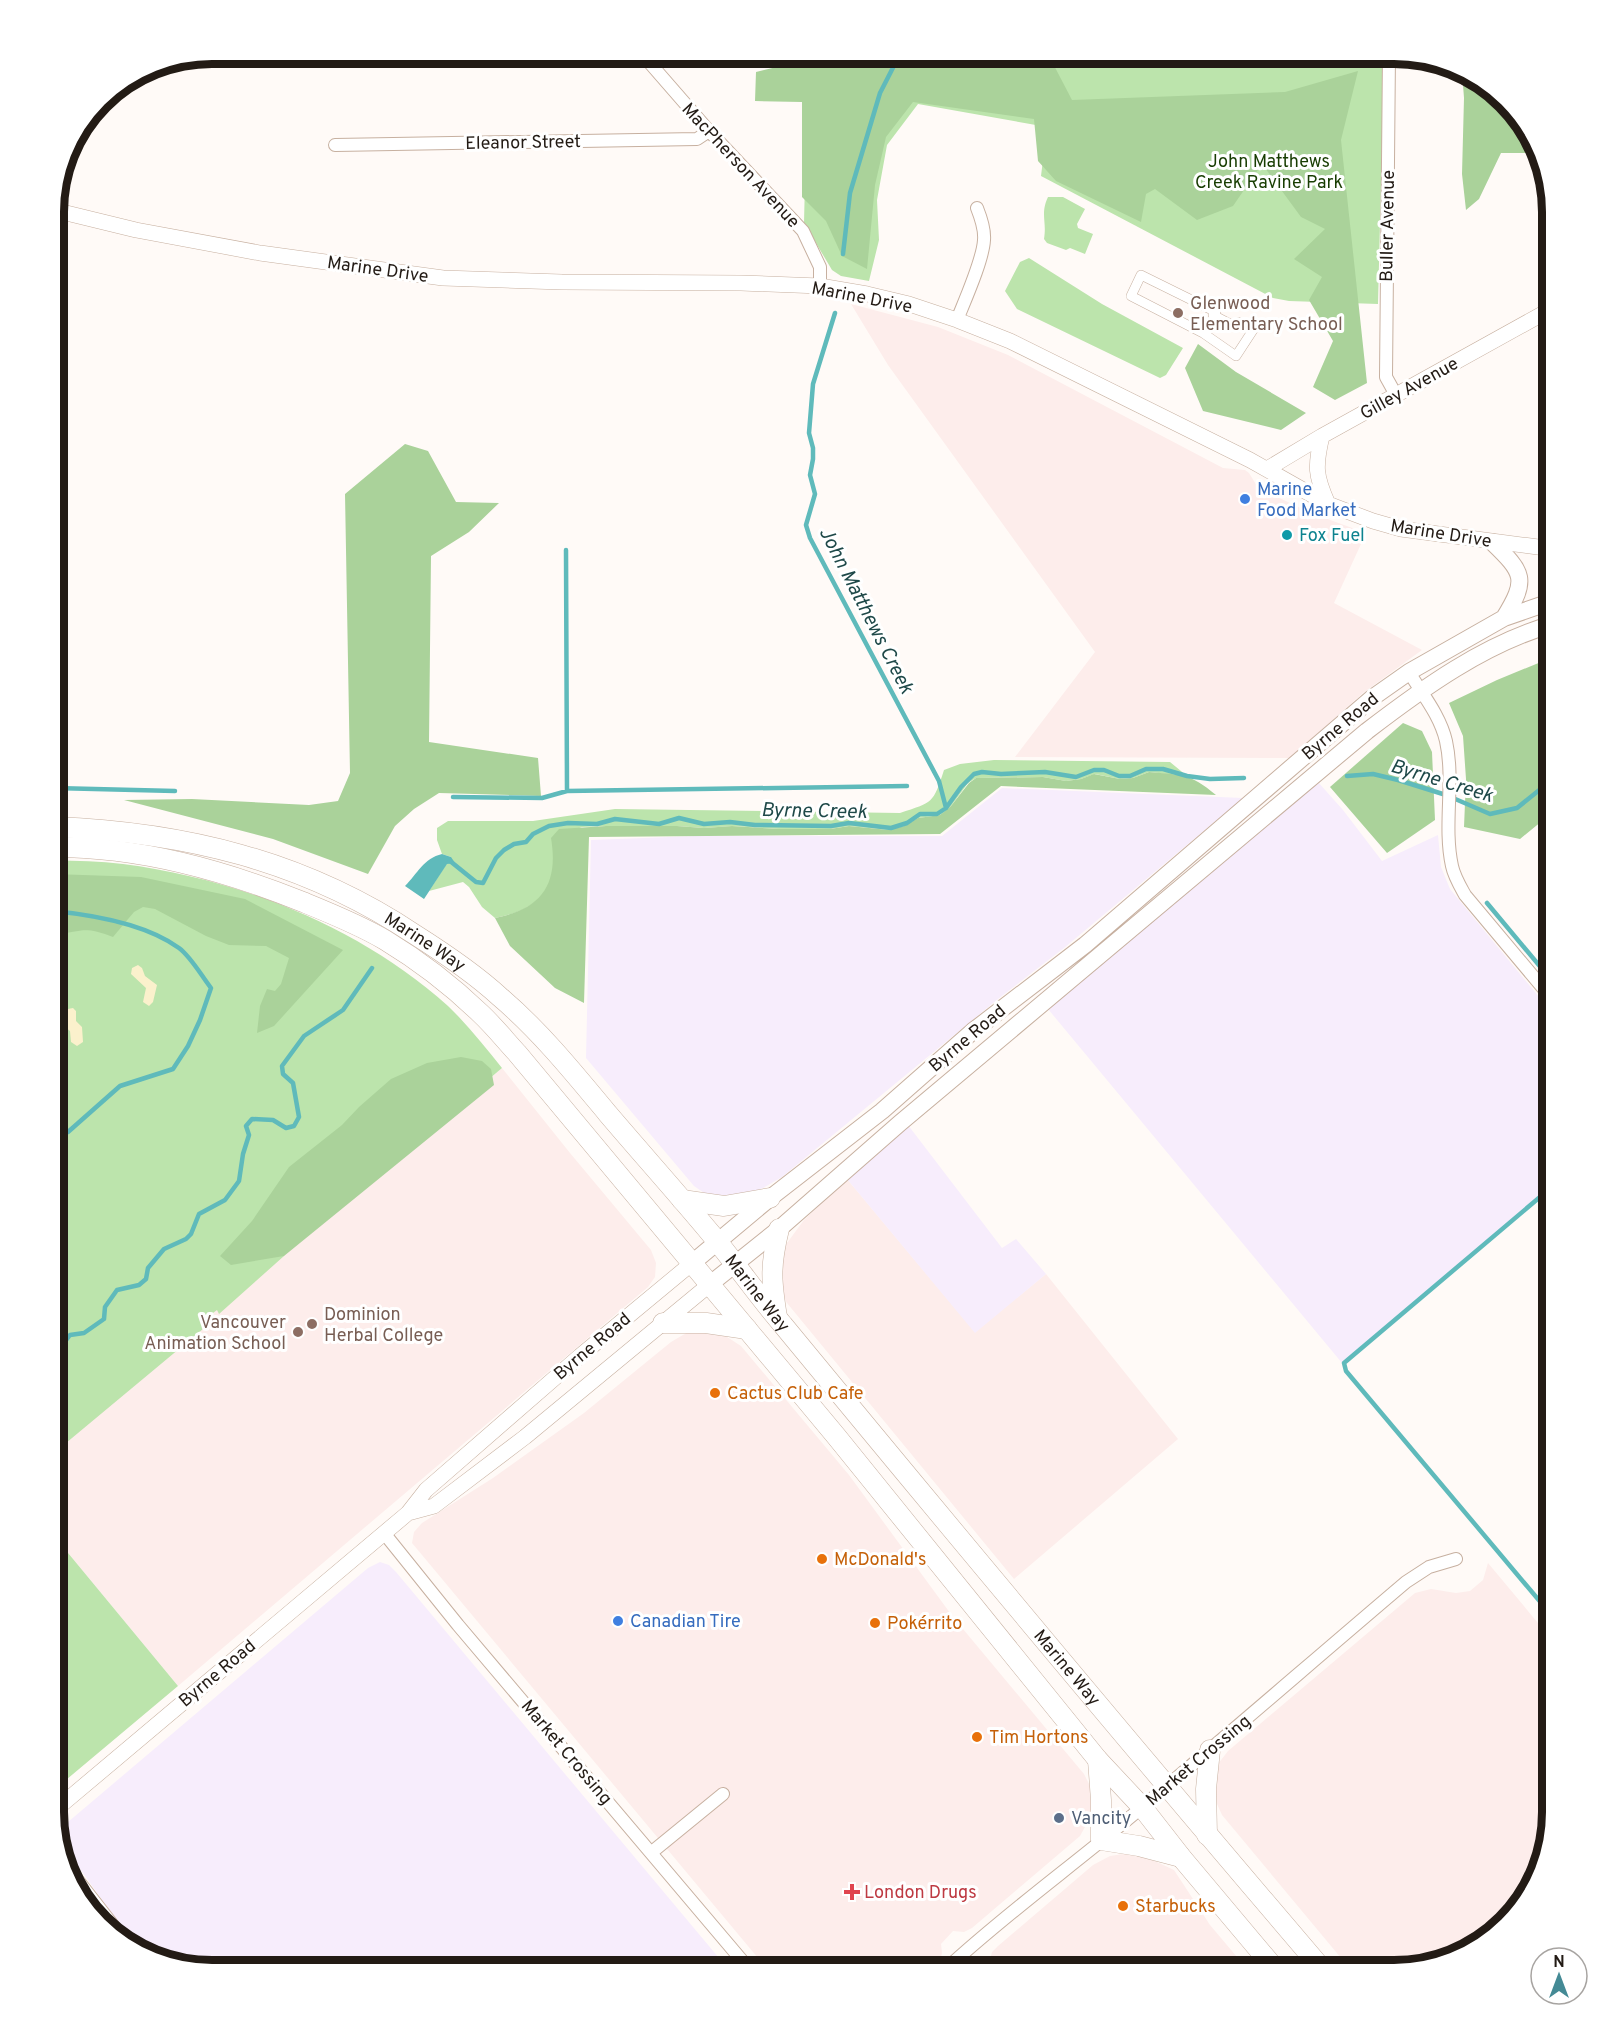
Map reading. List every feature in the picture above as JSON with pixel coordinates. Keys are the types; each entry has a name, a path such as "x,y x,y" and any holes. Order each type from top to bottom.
{"main road":[{"path":"1492,542 1511,561 1519,578 1518,592 1504,618"},
{"name":"Byrne Road","path":"691,1263 882,1111 973,1031 1085,945 1372,698 1409,672 1504,618 1542,605"},
{"name":"Byrne Road","path":"709,1285 779,1229 900,1123 1367,731 1420,690 1493,648 1542,628"},
{"name":"Marine Way","path":"65,828 136,832 226,849 275,864 383,914 448,957 500,997 570,1069 682,1200 778,1319 1207,1835 1314,1960"},
{"name":"Marine Way","path":"65,848 117,851 170,859 227,874 325,911 385,940 429,971 480,1012 517,1053 836,1436 1098,1760 1142,1807 1268,1960"},
{"path":"682,1200 724,1206 770,1198"},
{"path":"778,1319 771,1273 772,1257 779,1229"},
{"path":"663,1323 706,1323 747,1329"},
{"path":"1207,1835 1206,1789 1210,1750"},
{"path":"1098,1760 1101,1840 1139,1846 1181,1857"}],"street":[{"name":"MacPherson Avenue","path":"651,64 709,131 803,231 820,267 820,286"},
{"name":"Buller Avenue","path":"1389,65 1386,377 1396,395"},
{"name":"Eleanor Street","path":"335,145 697,139 709,131"},
{"path":"957,320 982,252 983,225 977,208"},
{"name":"Marine Drive","path":"65,213 136,230 260,253 443,278 820,286 898,302 957,320 1066,367 1267,469 1328,504 1401,529 1542,548"},
{"path":"1142,275 1216,312 1213,315 1236,327 1238,322 1253,330 1236,356 1203,333 1131,296 1142,275"},
{"name":"Gilley Avenue","path":"1267,469 1542,314"},
{"path":"1322,436 1317,472 1328,504"},
{"path":"1409,672 1431,706 1445,739 1450,779 1452,867 1465,895 1542,987"},
{"name":"Byrne Road","path":"64,1803 408,1514 426,1490 691,1263"},
{"name":"Byrne Road","path":"408,1514 434,1506 525,1437 709,1285"},
{"name":"Market Crossing","path":"384,1533 458,1625 742,1960"},
{"name":"Market Crossing","path":"956,1960 977,1940 1210,1750 1406,1582 1429,1567 1455,1559"},
{"path":"652,1852 723,1794"}],"shaded area":[{"path":"851,304 938,327 1008,355 1223,468 1245,470 1257,486 1271,494 1311,513 1366,533 1334,603 1422,650 1363,693 1290,758 1015,757 1095,652 888,365"},
{"path":"1318,782 1382,861 1438,835 1441,867 1450,889 1542,1001 1542,1193 1342,1363 1048,1009"},
{"path":"1002,788 1243,798 1064,948 998,999 782,1177 763,1188 736,1198 707,1195 694,1186 586,1058 591,840 696,836 942,836"},
{"path":"502,1068 651,1250 656,1263 655,1277 648,1287 178,1686 64,1548 64,1438"},
{"path":"908,1125 1002,1248 1016,1239 1046,1274 975,1333 847,1179"},
{"path":"847,1179 975,1332 1046,1274 1178,1439 1014,1579 787,1303 779,1289 781,1255 787,1243 804,1220"},
{"path":"688,1332 721,1333 741,1346 849,1475 953,1617 1084,1774 1091,1788 1091,1816 1080,1836 972,1928 964,1932 953,1931 941,1944 940,1960 760,1960 412,1543 414,1532 422,1523 493,1478 584,1413 671,1342"},
{"path":"380,1562 389,1565 396,1572 721,1960 212,1960 174,1954 156,1948 124,1930 73,1859 66,1831 68,1822 368,1568"},
{"path":"1488,1563 1542,1628 1542,1812 1541,1831 1531,1868 1523,1886 1506,1909 1469,1940 1433,1954 1414,1958 1343,1960 1222,1815 1213,1795 1218,1764 1228,1751 1415,1593 1431,1589 1456,1593 1470,1591 1483,1580"},
{"path":"1130,1853 1144,1856 1174,1870 1210,1925 1240,1960 990,1960 992,1952 998,1946 1093,1865 1110,1856"}],"green space":[{"name":"John Matthews Creek Ravine Park","path":"787,64 1054,65 1072,100 1285,92 1358,71 1341,140 1367,383 1335,400 1313,387 1333,341 1309,300 1322,277 1294,259 1325,229 1301,217 1262,164 1233,206 1197,220 1155,189 1146,194 1141,222 1056,181 1038,161 1034,119 913,102 886,137 875,185 867,269 842,256 826,221 802,197 802,102 755,101 756,72"},
{"name":"John Matthews Creek Ravine Park","path":"808,64 1384,65 1378,304 1289,301 1273,298 1041,176 1047,127 918,104 887,145 877,200 879,240 869,281 841,276 832,270 804,223"},
{"path":"1463,81 1485,95 1499,108 1518,130 1530,153 1501,153 1479,199 1466,210 1462,174"},
{"path":"1048,197 1063,197 1085,209 1077,224 1078,228 1093,234 1085,254 1070,248 1066,250 1047,243 1044,239 1044,208"},
{"path":"1029,258 1102,304 1183,348 1166,375 1160,378 1017,309 1005,291 1020,262"},
{"path":"1198,344 1236,372 1306,413 1281,430 1203,411 1185,368"},
{"path":"405,444 428,451 456,502 499,503 469,532 431,556 429,742 538,758 541,796 439,793 414,809 395,826 368,874 273,839 124,800 192,799 309,805 338,801 350,773 345,494"},
{"path":"1542,662 1542,821 1520,839 1464,827 1466,779 1463,736 1449,703"},
{"path":"1403,723 1422,731 1432,752 1435,820 1387,853 1330,787"},
{"path":"994,760 1170,762 1187,776 1149,772 1133,778 1120,779 1095,774 1066,781 1043,777 976,778 968,783 951,806 940,815 918,818 904,826 889,830 849,826 830,829 733,826 704,828 582,827 552,838 554,855 550,882 536,901 511,914 495,918 482,907 463,882 429,891 451,857 442,854 437,840 437,828 448,821 533,821 615,809 900,813 926,804 934,796 944,770 960,764"},
{"path":"1149,772 1185,776 1216,795 1001,786 940,834 589,837 584,1003 555,988 510,946 495,918 524,908 543,892 549,882 552,869 551,838 559,829 606,826 704,828 732,826 830,829 849,826 889,830 904,826 918,818 940,815 976,778 1043,777 1066,781 1094,774 1120,779 1133,778"},
{"path":"65,860 114,863 167,871 210,881 296,911 337,930 414,978 448,1006 502,1068 280,1256 284,1256 219,1314 217,1310 213,1313 215,1319 64,1444"},
{"path":"65,874 141,877 245,899 343,950 274,1026 257,1033 260,1006 267,989 275,991 281,984 289,958 266,946 229,945 206,936 155,909 143,907 134,912 113,937 83,930 65,933"},
{"path":"461,1057 482,1061 491,1069 494,1085 284,1256 231,1265 220,1256 252,1221 289,1167 342,1125 391,1079 427,1063"},
{"path":"64,1548 178,1686 64,1782"}],"sand":[{"path":"138,965 145,976 157,985 153,1002 149,1006 143,1002 146,988 131,974 132,968"},
{"path":"73,1008 76,1011 76,1021 82,1027 83,1042 77,1046 71,1042 70,1031 64,1027 64,1010"}],"water":[{"path":"442,854 451,857 455,863 447,864 424,899 405,886 430,859"}],"waterway":[{"name":"John Matthews Creek","path":"843,254 850,193 880,93 895,65"},
{"name":"John Matthews Creek","path":"835,313 813,384 809,433 813,448 810,475 815,494 806,525 810,538 939,781 946,808"},
{"path":"566,550 567,791"},
{"name":"Byrne Creek","path":"450,861 476,882 483,883 496,858 504,850 514,844 526,842 533,834 549,826 568,823 597,824 615,819 659,824 679,818 704,824 730,822 755,825 831,826 849,823 891,828 907,823 920,814 937,814 946,808 974,774 982,772 1001,774 1045,772 1076,777 1094,770 1104,770 1119,776 1130,776 1146,769 1163,769 1187,776 1210,779 1244,778"},
{"name":"Byrne Creek","path":"1347,776 1373,774 1398,780 1446,795 1490,814 1517,808 1542,788"},
{"path":"453,797 542,798 567,791 907,786"},
{"path":"65,788 175,791"},
{"path":"1487,903 1542,969"},
{"path":"64,1133 120,1086 173,1069 188,1046 211,988 188,956 166,940 119,922 65,912"},
{"name":"Byrne Creek","path":"64,1342 70,1335 84,1333 104,1319 105,1307 117,1290 139,1285 146,1279 148,1268 164,1249 186,1239 191,1234 199,1214 225,1200 239,1181 243,1154 249,1135 246,1126 252,1119 273,1120 286,1128 294,1126 299,1117 293,1083 283,1074 282,1066 304,1036 343,1010 372,968"},
{"path":"1542,1195 1344,1363 1346,1371 1542,1604"}],"place":[{"name":"Glenwood Elementary School","path":"1178,313"},
{"name":"Marine Food Market","path":"1245,499"},
{"name":"Fox Fuel","path":"1287,535"},
{"name":"Dominion Herbal College","path":"312,1324"},
{"name":"Vancouver Animation School","path":"298,1332"},
{"name":"Cactus Club Cafe","path":"715,1393"},
{"name":"McDonald's","path":"822,1559"},
{"name":"Canadian Tire","path":"618,1621"},
{"name":"Pokérrito","path":"875,1623"},
{"name":"Tim Hortons","path":"977,1737"},
{"name":"Vancity","path":"1059,1818"},
{"name":"London Drugs","path":"852,1892"},
{"name":"Starbucks","path":"1123,1906"}]}
